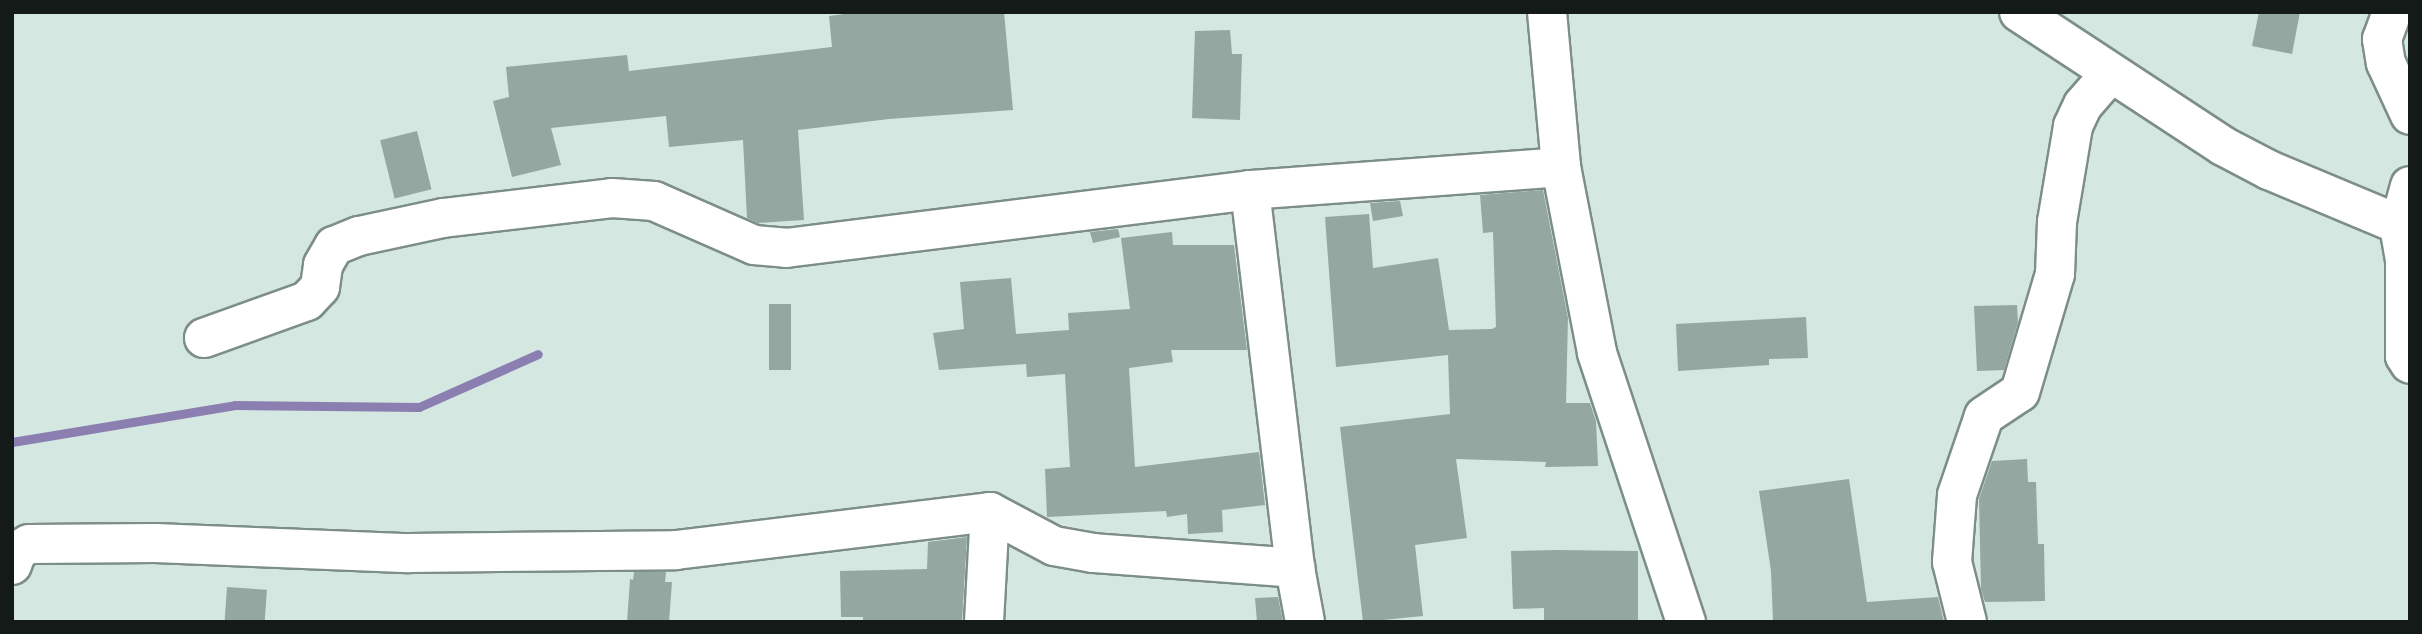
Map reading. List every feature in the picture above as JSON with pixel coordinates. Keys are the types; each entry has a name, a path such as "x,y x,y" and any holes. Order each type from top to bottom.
{"street":[{"path":"1546,12 1561,167 1597,353 1686,622"},
{"path":"2019,12 2073,31 2110,74 2223,146 2269,170 2405,228"},
{"path":"2392,12 2382,40 2386,63 2410,115"},
{"path":"1967,622 1952,562 1957,495 1984,416 2020,392 2053,284 2057,222 2073,125 2082,105 2110,74"},
{"path":"204,338 307,301 320,287 323,265 334,246 359,236 443,218 612,198 654,201 754,245 786,248 1250,190 1561,167"},
{"path":"2410,186 2405,228 2405,356 2410,364"},
{"path":"1250,190 1295,568 1306,622"},
{"path":"12,565 17,551 29,544 155,543 409,553 676,550 990,512 1055,546 1093,553 1295,568"},
{"path":"985,622 990,512"}],"building":[{"path":"859,12 1004,12 1013,110 889,119 798,130 804,220 758,223 747,218 743,140 669,147 666,116 551,128 561,165 512,177 493,101 509,97 506,67 627,55 629,71 832,47 829,16"},
{"path":"2259,12 2300,12 2292,54 2252,46"},
{"path":"1230,30 1232,54 1242,54 1240,120 1192,118 1195,31"},
{"path":"417,131 432,189 395,198 380,140"},
{"path":"1543,190 1568,318 1566,403 1590,403 1596,421 1598,466 1545,467 1546,462 1456,459 1467,538 1415,545 1423,616 1363,622 1340,427 1450,414 1448,355 1336,367 1325,217 1369,214 1373,268 1438,258 1449,330 1492,329 1496,327 1493,232 1483,233 1480,195"},
{"path":"1400,201 1403,216 1373,221 1370,203"},
{"path":"1118,229 1120,237 1093,243 1090,232"},
{"path":"1172,232 1173,245 1234,245 1247,350 1171,350 1173,362 1129,368 1135,467 1259,452 1265,505 1222,510 1223,532 1188,534 1187,514 1167,517 1166,511 1047,517 1045,469 1070,467 1065,374 1027,377 1026,364 939,370 933,333 964,329 960,282 1011,278 1016,334 1069,330 1068,313 1130,309 1121,238"},
{"path":"769,304 791,304 791,370 769,370"},
{"path":"2017,305 2018,322 2004,370 1977,371 1974,306"},
{"path":"1806,317 1808,358 1769,359 1769,365 1678,371 1676,324"},
{"path":"2027,459 2028,482 2036,482 2038,544 2044,544 2045,601 1985,602 1981,589 1979,499 1992,461"},
{"path":"1849,479 1867,602 1938,597 1944,622 1773,622 1771,571 1759,491"},
{"path":"967,537 962,622 863,622 863,617 841,617 840,571 927,569 928,542"},
{"path":"1511,551 1638,551 1638,622 1544,622 1544,608 1513,609"},
{"path":"634,572 666,572 665,582 672,582 669,622 627,622 630,579 633,580"},
{"path":"227,587 267,590 265,622 225,622"},
{"path":"1278,597 1283,622 1257,622 1255,598"}],"waterway":[{"path":"12,442 235,405 419,407 538,354"}]}
